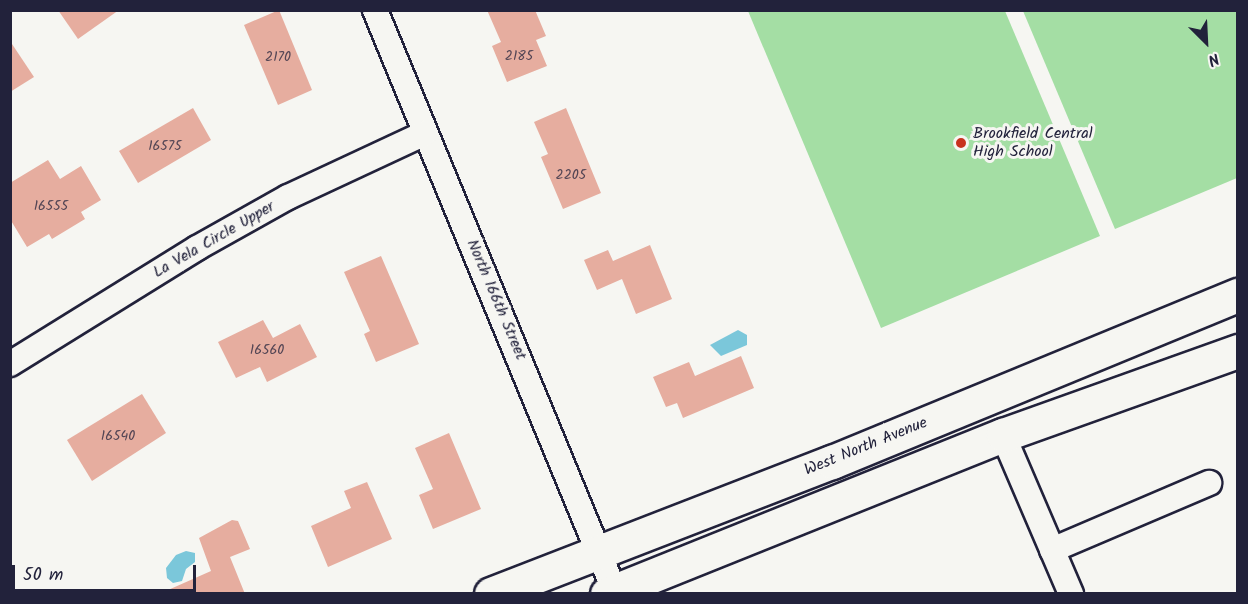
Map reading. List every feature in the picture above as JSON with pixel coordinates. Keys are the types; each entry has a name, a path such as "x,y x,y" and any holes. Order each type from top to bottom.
{"main road":[{"name":"West North Avenue","path":"491,594 598,549 832,462 1238,295"},
{"path":"610,592 1004,435 1238,351"}],"street":[{"name":"North 166th Street","path":"375,10 598,549 610,592"},
{"name":"La Vela Circle Upper","path":"10,364 197,248 288,197 425,133"},
{"path":"1004,435 1071,594"},
{"path":"1052,550 1209,483"}],"green space":[{"path":"748,11 1005,11 1100,236 881,328"},
{"path":"1023,11 1237,11 1237,178 1115,229"}],"water":[{"path":"738,330 747,335 747,345 721,356 710,345"},
{"path":"186,551 195,553 195,562 186,569 182,581 173,583 167,578 166,568 176,555"}],"building":[{"path":"58,10 119,10 78,39"},
{"path":"279,10 312,90 278,105 244,25"},
{"path":"487,10 535,10 546,36 536,40 547,66 507,82 492,46 501,42"},
{"path":"10,41 34,77 10,92"},
{"path":"193,108 211,140 138,183 119,151"},
{"path":"566,108 601,193 563,209 541,157 548,154 534,122"},
{"path":"48,160 60,179 81,166 101,200 81,212 85,219 52,239 49,234 27,247 10,219 10,183"},
{"path":"650,245 672,299 636,314 622,279 597,290 584,260 608,250 613,261"},
{"path":"381,256 419,344 376,362 364,334 370,331 344,272"},
{"path":"263,320 273,338 300,324 317,357 267,382 260,367 236,378 218,342"},
{"path":"741,356 754,388 683,418 677,403 666,407 653,377 689,362 695,376"},
{"path":"142,394 166,433 92,481 67,440"},
{"path":"449,433 481,509 433,529 419,495 433,489 415,448"},
{"path":"367,482 392,539 328,567 311,526 351,508 344,491"},
{"path":"232,520 238,521 250,549 230,557 245,594 159,594 211,571 199,538"}],"place":[{"name":"Brookfield Central High School","path":"961,143"}]}
